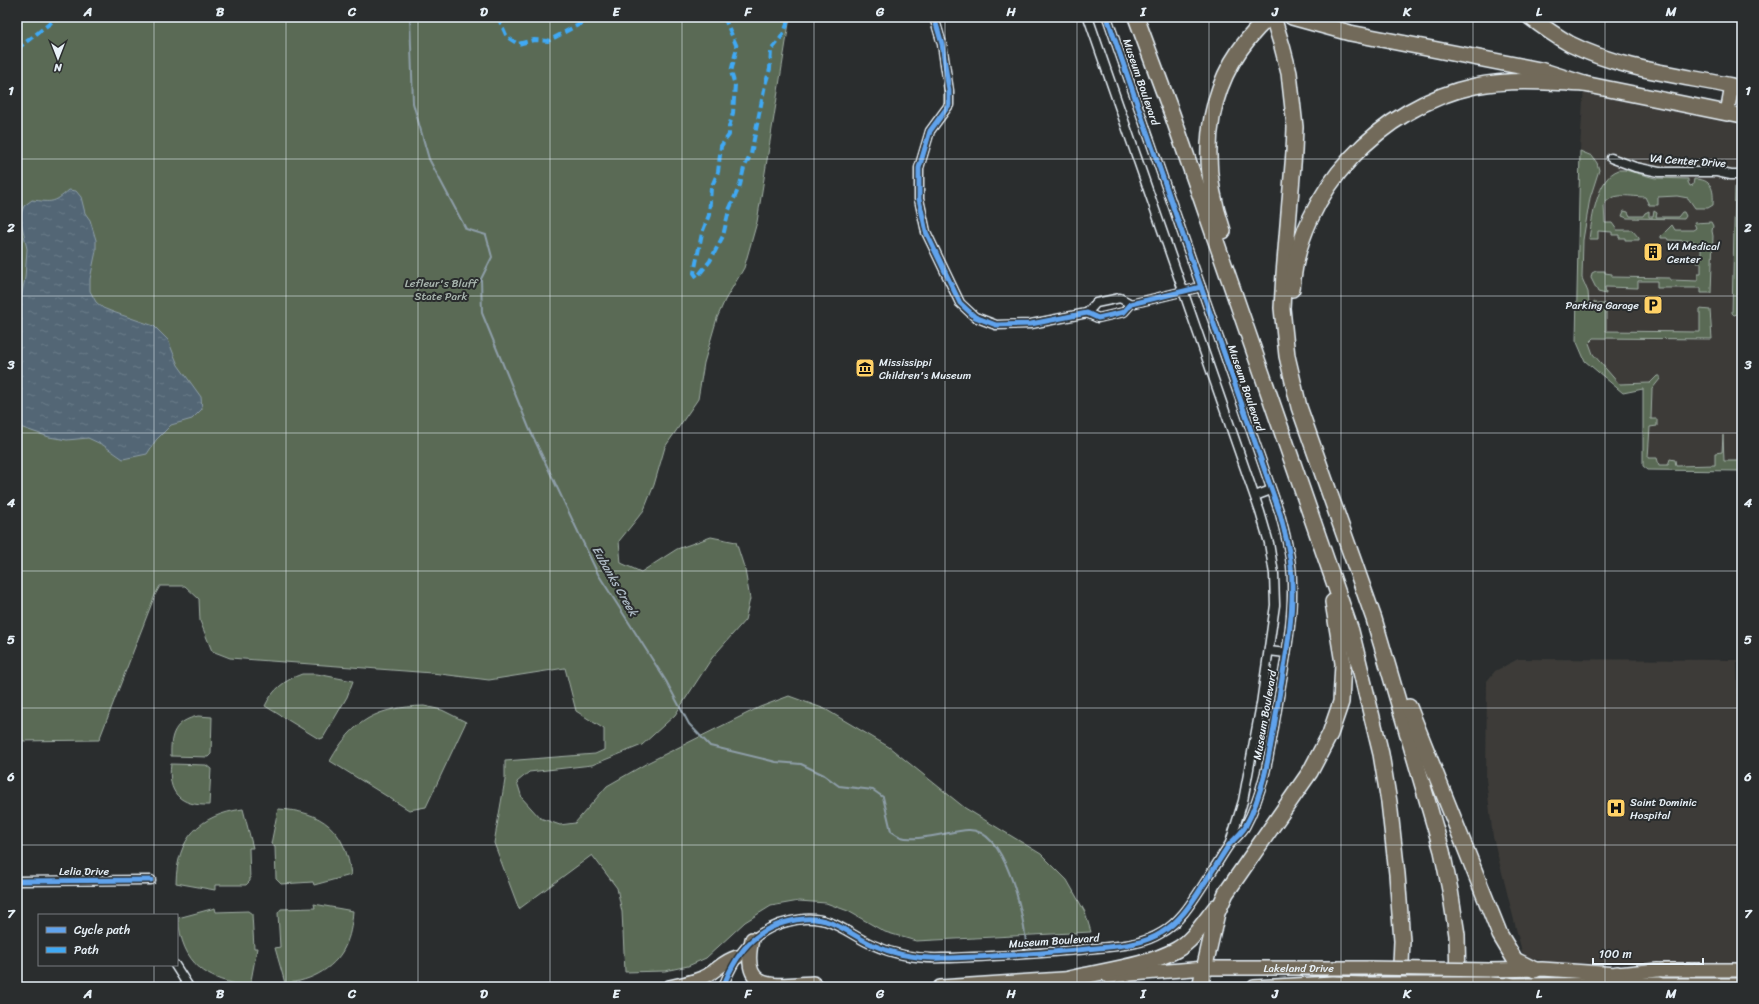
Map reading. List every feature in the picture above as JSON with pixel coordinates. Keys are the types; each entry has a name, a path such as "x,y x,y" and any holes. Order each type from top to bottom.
{"highway":[{"path":"1136,17 1172,114 1351,632 1381,754"},
{"path":"1268,17 1243,43 1223,81 1215,102 1208,150 1212,192 1217,213 1356,615 1373,687 1381,754 1389,802 1397,874 1402,941 1400,987"},
{"path":"1273,17 1289,73 1295,127 1292,193 1284,274 1284,333 1291,376 1299,407 1374,619 1442,851 1457,934 1458,987"},
{"path":"1292,17 1350,33 1540,70 1584,84 1727,113"},
{"path":"1530,17 1554,35 1571,44 1610,60 1737,87"},
{"path":"1336,508 1327,456 1301,375 1292,325 1291,304 1295,267 1302,241 1310,219 1322,197 1333,180 1360,149 1396,120 1433,100 1475,86 1504,82 1584,84"},
{"path":"1069,979 1146,962 1177,950 1196,933 1226,893 1310,772 1330,734 1341,702 1342,663 1338,628 1323,550"},
{"path":"1374,619 1500,935 1515,960 1535,970"},
{"path":"1200,987 1217,913 1226,893"}],"main road":[{"path":"1737,87 1727,113 1742,116"},
{"path":"752,939 749,963 756,977 764,983 776,985 813,983 817,987"},
{"path":"669,987 692,982 715,970 728,960 737,957"},
{"name":"Lakeland Drive","path":"940,987 1069,979 1205,968 1535,970 1616,982 1660,970 1742,970"},
{"name":"Lakeland Drive","path":"1254,987 1333,983 1489,984 1511,986 1616,982 1742,985"}],"street":[{"path":"934,17 943,52 950,91 950,105 930,131 919,168 919,199 926,232 960,303 975,317 996,325 1031,324 1086,314 1098,318 1124,312 1131,304 1201,287"},
{"name":"Museum Boulevard","path":"1088,17 1185,292 1255,496 1269,543 1274,574 1275,605 1261,704 1243,801 1230,843"},
{"name":"Museum Boulevard","path":"723,987 730,968 744,947 752,939 762,931 784,922 805,919 823,920 836,925 870,944 891,952 915,958 1058,952 1119,946 1141,942 1159,934 1181,916 1230,843 1244,829 1264,777 1286,653 1292,612 1289,546 1107,17"},
{"name":"VA Center Drive","path":"1611,158 1635,167 1659,172 1718,172 1731,175 1742,175"},
{"path":"1086,314 1096,303 1120,298 1131,304"},
{"path":"1255,496 1271,490"},
{"path":"1269,651 1286,653"},
{"name":"Lelia Drive","path":"17,881 151,880"},
{"path":"176,966 189,987"}],"shaded area":[{"path":"1584,84 1742,116 1742,471 1648,470 1643,466 1643,389 1623,393 1585,361 1576,340 1579,166"},
{"name":"Saint Dominic Hospital","path":"1518,659 1737,660 1738,697 1742,697 1742,987 1642,987 1641,964 1553,963 1528,958 1522,952 1493,837 1486,779 1487,681 1495,671"}],"green space":[{"name":"Lefleur's Bluff State Park","path":"17,17 790,17 757,222 744,268 725,300 717,318 704,363 698,399 665,447 654,485 644,510 619,541 621,563 641,572 677,549 711,537 736,542 745,570 750,599 745,620 712,658 675,715 642,745 592,765 529,772 517,782 522,798 540,818 560,825 575,823 607,786 649,762 760,707 789,696 825,709 889,747 965,808 1041,854 1067,880 1085,912 1091,932 916,941 885,932 848,911 826,903 799,901 771,906 745,922 706,958 688,966 665,971 625,972 622,912 617,888 592,855 519,909 494,843 505,780 505,761 595,754 604,750 604,729 576,711 565,668 489,680 432,673 230,658 212,651 200,621 199,599 185,586 160,586 155,595 99,740 17,741"},
{"path":"1580,151 1592,156 1597,163 1599,170 1590,198 1583,240 1582,278 1588,292 1589,304 1594,304 1594,301 1598,304 1606,304 1606,331 1700,332 1700,309 1710,310 1712,339 1594,338 1589,343 1593,354 1619,384 1650,383 1657,376 1660,376 1660,379 1652,389 1651,419 1657,419 1657,426 1650,427 1648,458 1657,458 1659,465 1668,465 1670,459 1675,460 1676,466 1715,465 1715,453 1722,452 1723,435 1724,461 1742,461 1742,471 1648,470 1643,466 1643,389 1623,393 1585,361 1576,340"},
{"path":"1619,170 1625,170 1655,178 1688,179 1690,186 1693,185 1694,179 1700,179 1711,186 1713,205 1708,208 1695,208 1688,198 1677,196 1658,197 1658,205 1649,205 1645,197 1617,196 1612,198 1604,205 1605,223 1612,223 1617,230 1632,230 1639,240 1625,240 1625,238 1619,238 1619,235 1612,235 1612,232 1598,231 1598,239 1589,239 1594,210 1601,190 1605,181"},
{"path":"1741,179 1742,307 1737,307 1737,314 1734,315 1732,313 1735,187"},
{"path":"1624,211 1628,212 1630,216 1643,216 1649,211 1649,217 1653,217 1654,211 1657,213 1656,217 1678,217 1682,212 1684,212 1686,216 1684,219 1627,218 1622,216"},
{"path":"1711,222 1713,226 1713,236 1711,293 1701,293 1701,288 1657,288 1657,281 1638,281 1638,288 1605,287 1606,294 1598,292 1591,278 1592,273 1596,271 1605,271 1605,273 1612,274 1612,277 1670,278 1670,280 1698,281 1698,274 1701,274 1701,263 1697,263 1697,256 1701,255 1701,244 1694,244 1694,241 1668,240 1667,238 1661,238 1661,236 1672,225 1675,230 1693,230 1696,228 1694,223"},
{"path":"302,674 317,674 353,681 347,697 323,738 319,739 265,706 280,686 290,679"},
{"path":"424,706 442,710 466,722 426,807 409,810 330,761 348,735 368,718 393,709"},
{"path":"198,716 212,717 211,754 208,757 171,756 173,735 179,725 190,718"},
{"path":"171,764 206,765 211,769 209,805 190,803 178,796 171,783"},
{"path":"243,809 253,848 249,848 250,881 246,885 215,885 215,890 176,883 177,867 181,853 186,841 193,831 214,817"},
{"path":"278,809 307,814 319,819 329,826 344,846 351,875 314,885 313,882 281,884 276,879 275,847 271,844"},
{"path":"314,904 353,911 352,923 347,942 337,959 322,972 304,980 285,983 275,948 280,947 278,913 281,909 315,908"},
{"path":"215,908 216,912 248,911 252,914 254,948 257,948 250,986 234,984 209,974 199,967 191,958 185,947 180,934 178,918"}],"water":[{"path":"69,190 76,191 81,197 85,213 90,220 96,240 96,251 90,279 90,291 96,302 103,308 154,326 168,340 178,365 201,397 202,409 192,419 171,425 156,440 147,454 123,459 103,445 88,438 67,440 49,437 17,426 17,300 21,298 25,278 27,249 20,216 24,206 32,200 56,200"}],"waterway":[{"name":"Eubanks Creek","path":"410,17 413,103 429,159 466,229 486,235 492,257 481,279 482,313 529,428 598,574 666,681 689,724 710,746 776,762 801,764 824,775 839,786 873,790 883,797 891,831 901,837 915,838 968,830 981,833 993,843 1003,858 1017,895 1026,944"}],"marked path":[{"path":"17,49 53,21 62,17"},
{"path":"498,17 507,37 518,44 534,40 548,41 593,17"},
{"path":"606,17 613,20 620,17"},
{"path":"724,17 737,47 731,72 735,85 733,113 729,127 729,135 721,146 718,172 711,188 709,215 702,233 694,273 697,277 710,261 723,236 729,210 740,185 744,168 751,154 765,85 770,69 771,50 782,35 786,27 788,17"}],"cycle path":[{"path":"934,17 942,44 949,91 949,105 930,131 919,168 919,199 926,232 960,303 975,317 996,325 1031,324 1087,313 1098,318 1124,312 1131,304 1201,287"},
{"path":"723,987 736,960 753,940 763,932 775,926 789,921 804,919 815,919 832,923 864,941 881,948 906,956 924,958 1055,952 1121,946 1146,940 1169,928 1182,915 1229,845 1245,827 1259,795 1268,761 1289,637 1292,583 1288,548 1280,514 1107,17"},
{"path":"17,881 151,880"}],"place":[{"name":"VA Medical Center","path":"1653,252"},
{"name":"Parking Garage","path":"1653,305"},
{"name":"Mississippi Children's Museum","path":"865,368"},
{"name":"Saint Dominic Hospital","path":"1616,808"}]}
